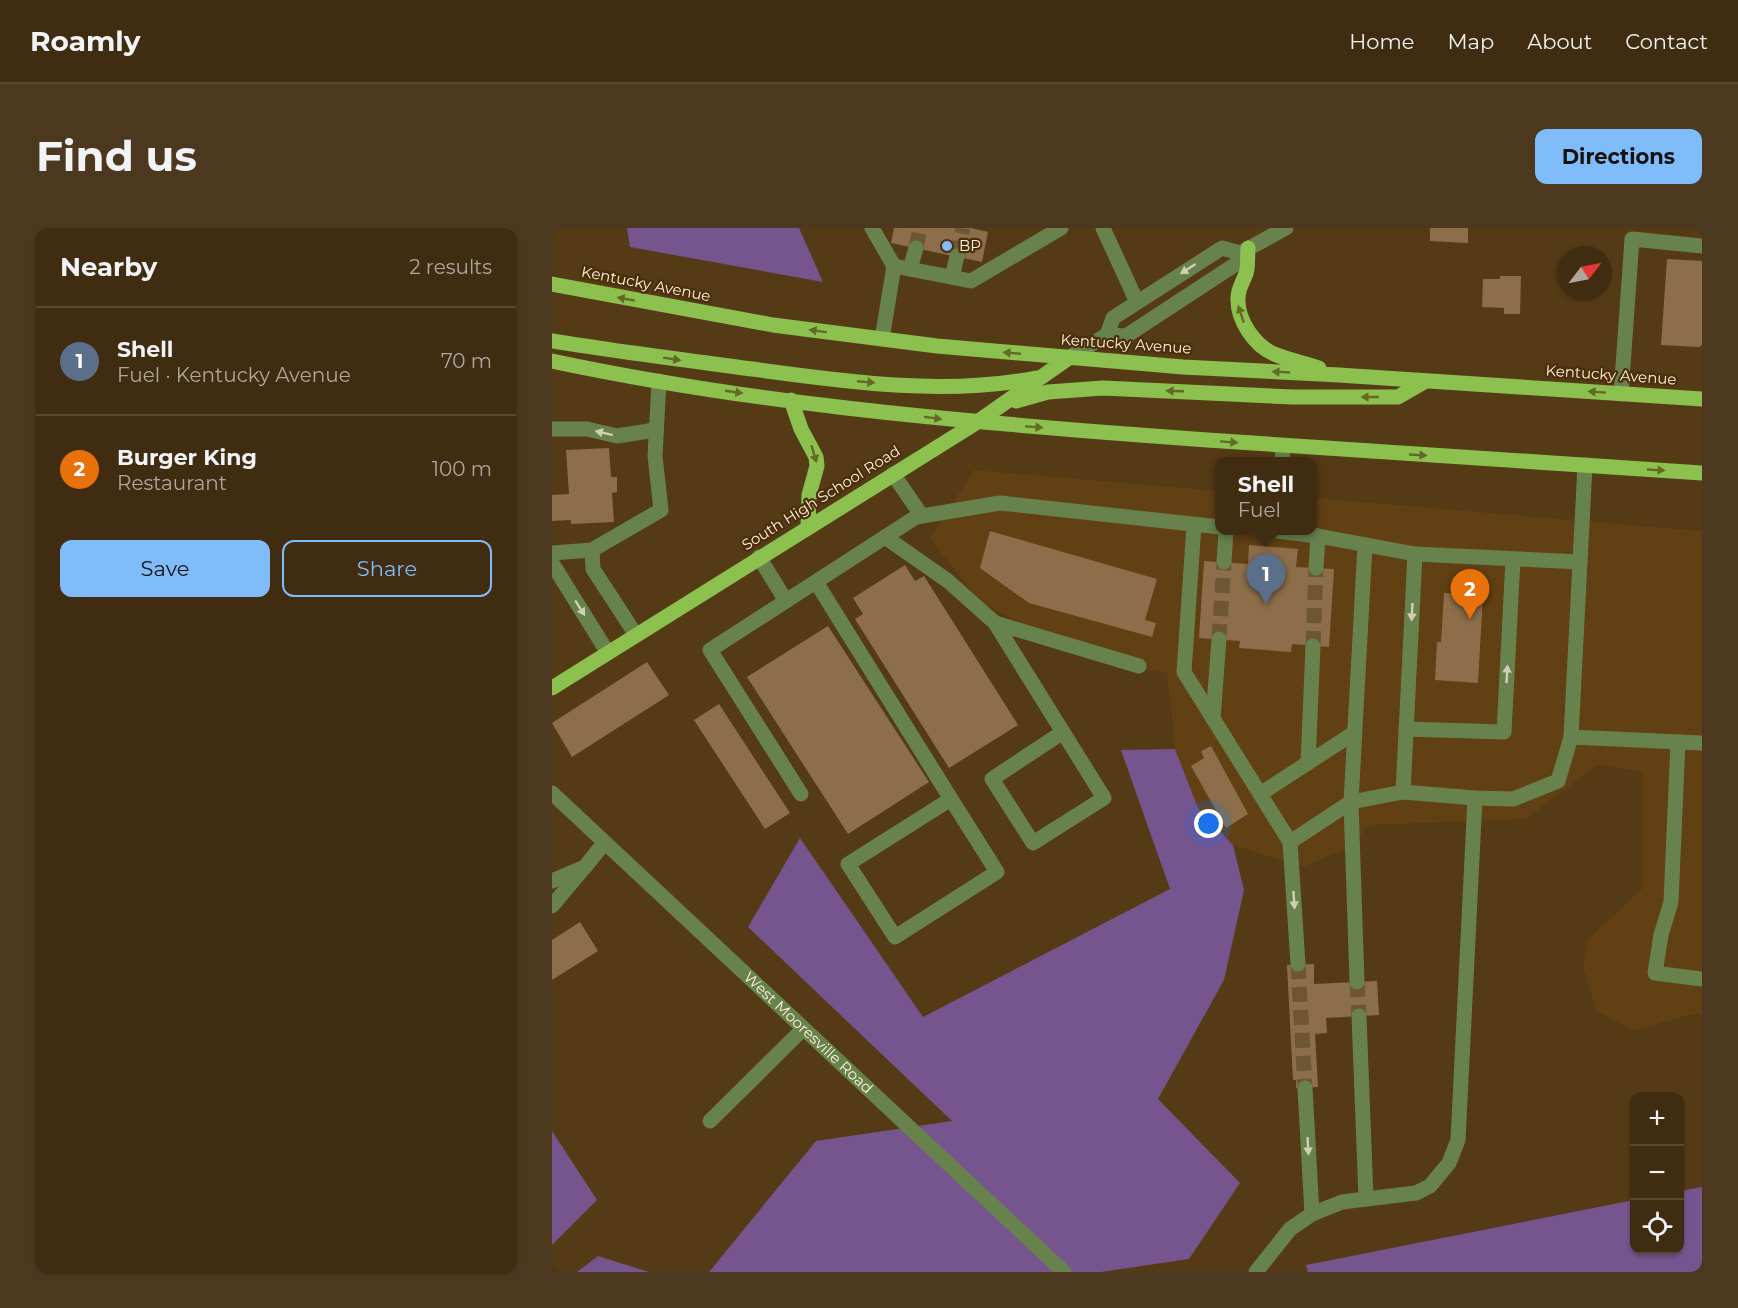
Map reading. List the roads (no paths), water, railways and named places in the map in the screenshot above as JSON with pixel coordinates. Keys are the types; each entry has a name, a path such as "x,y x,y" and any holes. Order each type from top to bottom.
{"main road":[{"path":"1244,251 1246,275 1241,283 1238,300 1241,317 1254,338 1274,354 1339,375"},
{"name":"Kentucky Avenue","path":"552,284 762,323 972,350 1183,367 1702,399"},
{"path":"552,341 784,374 915,386 988,385 1042,377"},
{"name":"South High School Road","path":"552,688 976,423 1070,357"},
{"path":"552,361 659,381 791,400 976,423 1282,454 1585,465 1702,473"},
{"path":"999,407 1048,392 1102,388 1293,397 1398,397 1424,382"},
{"path":"791,400 801,429 816,457 817,466 809,495 808,526"}],"street":[{"path":"872,228 894,266 882,339"},
{"path":"894,266 971,281 1061,228"},
{"path":"1103,228 1137,302"},
{"name":"South High School Road","path":"1070,357 1107,335 1126,336 1236,264 1244,251 1286,228"},
{"path":"1621,394 1632,239 1702,246"},
{"path":"910,269 916,248"},
{"name":"South High School Road","path":"1107,335 1113,318 1222,248 1244,251"},
{"path":"952,277 957,256"},
{"path":"552,553 592,550 661,510 655,456 659,381"},
{"path":"552,429 586,429 617,436 655,430"},
{"path":"1290,842 1351,802 1404,792 1513,799 1558,781 1571,737 1585,465"},
{"path":"894,474 922,516"},
{"path":"801,794 710,650 916,517 1000,503 1215,527"},
{"path":"1194,525 1184,672 1290,842 1298,964"},
{"path":"1224,562 1226,535"},
{"path":"1309,535 1415,554 1580,562"},
{"path":"1316,568 1318,536"},
{"path":"885,537 948,581 995,623 1063,732 1104,798 1033,843 992,779 1063,732"},
{"path":"1357,982 1351,802 1365,545"},
{"path":"592,550 593,569 636,635"},
{"path":"1404,792 1415,554"},
{"path":"759,557 786,601"},
{"path":"1406,729 1503,732 1513,559"},
{"path":"552,563 608,652"},
{"path":"816,582 997,872 895,937 848,864 951,799"},
{"path":"995,623 1139,666"},
{"path":"1213,719 1219,639"},
{"path":"1308,763 1313,646"},
{"path":"1260,794 1354,733"},
{"path":"1571,737 1702,743"},
{"path":"1678,742 1671,902 1660,935 1655,973 1702,979"},
{"name":"West Mooresville Road","path":"552,793 1064,1272"},
{"path":"1256,1272 1290,1229 1312,1214 1342,1202 1416,1193 1430,1186 1449,1163 1458,1140 1475,798"},
{"path":"552,906 569,889 604,843"},
{"path":"552,881 585,867"},
{"path":"1359,1016 1366,1198"},
{"path":"710,1121 803,1029"},
{"path":"1305,1088 1312,1214"}],"tunnel":[{"path":"916,248 920,228"},
{"path":"957,256 963,228"},
{"path":"1219,639 1224,562"},
{"path":"1313,646 1316,568"},
{"path":"1298,964 1305,1088"},
{"path":"1357,982 1359,1016"}],"place":[{"name":"BP","path":"947,246"},
{"name":"Shell","path":"1266,604"},
{"name":"Burger King","path":"1470,619"}]}
